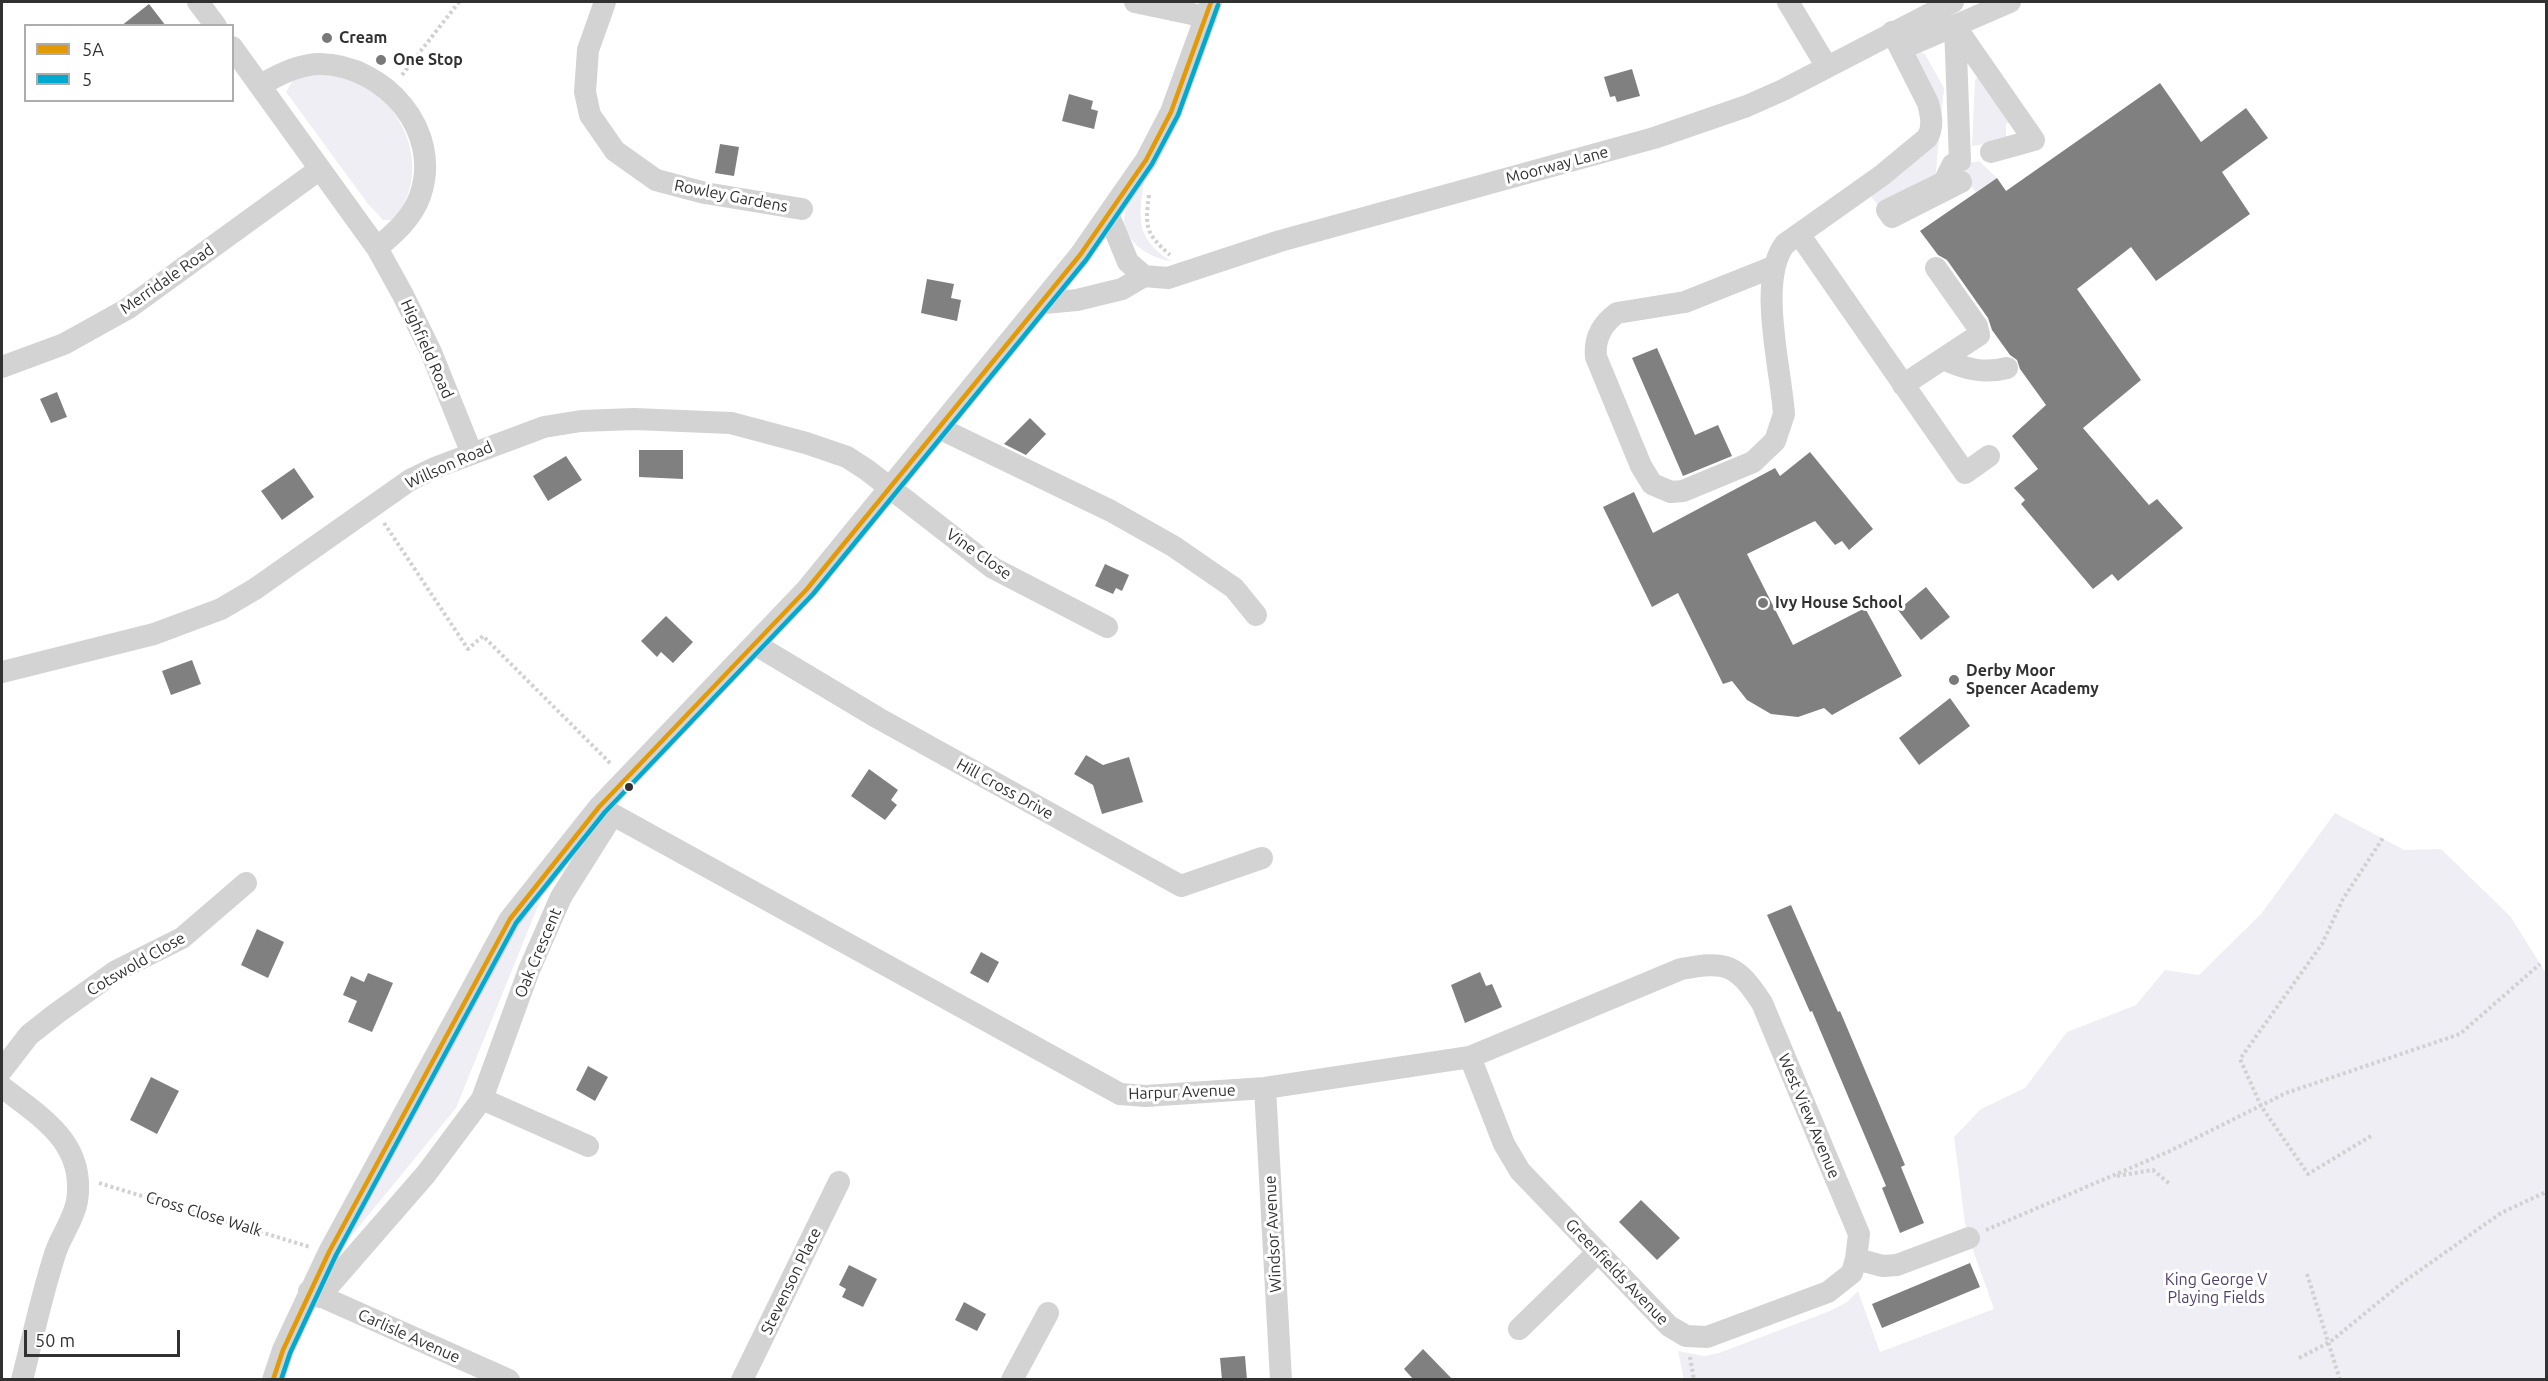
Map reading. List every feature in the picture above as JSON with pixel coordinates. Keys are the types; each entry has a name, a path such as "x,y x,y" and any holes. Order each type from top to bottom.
{"street":[{"path":"198,2 214,24"},
{"name":"Rowley Gardens","path":"604,2 588,50 585,92 590,115 615,151 656,180 705,194 802,209"},
{"path":"273,1380 283,1350 314,1294 328,1252 510,920 606,812 626,779 807,589 1044,303 1109,216 1146,160 1171,112 1208,9 1135,2"},
{"path":"1788,2 1827,67"},
{"name":"Moorway Lane","path":"1044,303 1077,300 1122,289 1144,276 1168,278 1280,241 1654,138 1747,106 1827,67 1897,41 1953,2"},
{"path":"1773,267 1685,302 1617,313 1609,319 1598,335 1595,348 1596,357 1646,476 1652,484 1663,489 1683,491 1753,462 1769,448 1780,431 1784,414 1771,302 1773,267 1785,244 1881,176 1927,138 1930,132 1931,114 1928,103 1897,41 1955,26 2010,2"},
{"path":"1955,26 2034,140 1991,152"},
{"path":"1955,26 1960,161 1953,164 1944,182 1887,210 1892,217 1961,182"},
{"name":"Highfield Road","path":"234,50 377,248 431,352 472,453"},
{"path":"261,85 279,74 299,67 320,64 349,68 374,78 390,90 406,109 417,129 424,163 423,184 406,221 377,248"},
{"name":"Merridale Road","path":"2,367 64,344 127,309 320,169"},
{"path":"1109,216 1128,262 1144,276"},
{"path":"1799,234 1965,473 1989,456"},
{"path":"1904,385 1979,335 1979,330 1936,268"},
{"path":"1943,359 1979,371 2007,368"},
{"name":"Willson Road","path":"2,672 154,634 221,609 255,589 410,480 472,453 544,427 581,421 634,419 731,423 784,435 839,454 867,470 890,488"},
{"path":"939,428 1111,511 1173,546 1234,588 1256,615"},
{"name":"Vine Close","path":"890,488 993,568 1107,627"},
{"name":"Hill Cross Drive","path":"756,645 878,718 1180,886 1262,858"},
{"name":"Harpur Avenue","path":"606,812 1120,1094 1146,1096 1265,1088 1470,1057 1681,969 1705,964 1724,966 1744,977"},
{"name":"Oak Crescent","path":"314,1294 426,1174 482,1099 528,970 561,897 606,812"},
{"name":"Cotswold Close","path":"2,1070 29,1035 57,1013 116,971 182,938 246,883"},
{"name":"West View Avenue","path":"1744,977 1762,1003 1859,1234 1856,1259"},
{"name":"Greenfields Avenue","path":"1470,1057 1504,1144 1520,1171 1669,1326 1686,1336 1707,1337 1828,1292 1852,1273 1856,1259"},
{"path":"2,1087 58,1132 72,1154 78,1179 77,1203 56,1251 22,1380"},
{"name":"Windsor Avenue","path":"1265,1088 1281,1380"},
{"path":"482,1099 588,1146"},
{"name":"Stevenson Place","path":"742,1380 839,1182"},
{"path":"1856,1259 1883,1266 1898,1265 1969,1238"},
{"path":"1519,1329 1598,1252"},
{"name":"Carlisle Avenue","path":"314,1294 509,1380"},
{"path":"1012,1380 1048,1312"}],"path":[{"path":"390,90 459,2"},
{"path":"1149,189 1145,223 1150,237 1189,272"},
{"path":"372,505 468,649 483,636 626,779"},
{"path":"2371,1136 2308,1174 2260,1106 2240,1059 2322,944 2343,899 2383,838"},
{"path":"1969,1238 2170,1151 2286,1093 2460,1034 2540,964"},
{"path":"2110,1177 2153,1170 2171,1185"},
{"name":"Cross Close Walk","path":"78,1179 110,1185 328,1252"},
{"path":"2299,1358 2330,1342 2402,1283 2501,1214 2547,1192"},
{"path":"2307,1274 2340,1380"}],"green space":[{"path":"1916,51 1925,54 1944,88 1935,181 1879,207 1868,192 1932,137 1909,55"},
{"path":"309,75 346,78 366,87 384,101 398,118 407,138 412,159 412,181 405,201 392,220 383,220 368,204 286,92 293,80"},
{"path":"1979,76 2013,120 2006,124 2006,141 1972,146 1975,80"},
{"path":"1979,161 1997,178 1976,192 1965,180 1964,164"},
{"path":"1145,176 1141,202 1144,234 1159,252 1171,261 1145,252 1126,231 1124,222 1126,208"},
{"name":"King George V Playing Fields","path":"2335,813 2404,850 2441,849 2510,916 2546,973 2546,1379 1684,1380 1678,1351 1704,1356 1719,1353 1830,1311 1847,1302 1858,1291 1880,1352 1994,1309 1966,1231 1954,1137 1981,1109 2025,1088 2067,1032 2136,1005 2165,970 2199,975 2261,914"},
{"path":"540,901 456,1108 344,1245 511,932"}],"building":[{"path":"149,4 164,24 124,24"},
{"path":"1632,69 1640,96 1617,102 1615,96 1610,97 1604,77"},
{"path":"2160,83 2201,142 2246,108 2268,138 2222,172 2250,214 2156,281 2131,247 2077,289 2141,380 2083,428 2149,505 2157,499 2183,528 2118,581 2112,574 2093,589 2021,504 2025,500 2014,488 2038,469 2012,436 2046,405 2020,369 2017,360 2010,355 1992,330 1988,318 1947,260 1938,255 1920,231 1997,178 2006,191"},
{"path":"1069,94 1093,101 1091,109 1098,111 1094,129 1062,121"},
{"path":"720,144 739,147 734,176 715,173"},
{"path":"927,279 954,284 951,298 961,300 957,321 921,313"},
{"path":"1657,348 1695,435 1718,425 1732,456 1683,476 1632,358"},
{"path":"57,392 67,417 51,423 40,399"},
{"path":"1030,418 1046,434 1026,455 1004,444"},
{"path":"639,450 683,450 683,479 639,477"},
{"name":"Ivy House School","path":"1810,452 1873,529 1849,550 1842,541 1835,545 1815,521 1747,554 1793,645 1865,608 1902,676 1832,715 1824,708 1798,717 1771,714 1747,700 1732,681 1723,684 1678,593 1652,607 1603,507 1634,492 1653,533 1775,468 1780,476"},
{"path":"566,456 582,480 548,501 533,476"},
{"path":"294,468 314,497 282,520 261,491"},
{"path":"1105,564 1129,575 1122,591 1116,588 1113,594 1095,586"},
{"path":"1926,587 1950,617 1921,640 1898,610"},
{"path":"666,616 693,642 673,663 661,652 657,657 641,641"},
{"path":"192,660 201,684 171,695 162,671"},
{"path":"1950,698 1970,726 1919,765 1899,738"},
{"path":"1086,755 1103,765 1129,757 1143,802 1102,814 1093,785 1074,774"},
{"path":"869,769 898,790 891,800 897,805 885,820 851,796"},
{"path":"1791,905 1838,1012 1840,1011 1905,1165 1901,1167 1924,1223 1900,1233 1882,1188 1886,1186 1812,1011 1810,1012 1767,915"},
{"path":"257,929 284,942 268,978 241,965"},
{"path":"981,952 999,962 988,983 970,973"},
{"path":"1480,972 1486,986 1492,984 1502,1007 1465,1023 1451,985"},
{"path":"368,973 393,983 372,1032 348,1022 357,1001 343,995 351,976 364,982"},
{"path":"588,1066 608,1077 595,1101 576,1090"},
{"path":"151,1077 179,1091 157,1134 130,1120"},
{"path":"1641,1200 1680,1238 1657,1260 1619,1222"},
{"path":"1970,1263 1980,1287 1882,1328 1872,1304"},
{"path":"849,1265 877,1279 863,1307 842,1297 846,1289 839,1285"},
{"path":"964,1302 986,1314 977,1331 955,1320"},
{"path":"1423,1349 1453,1380 1414,1380 1404,1369"},
{"path":"1245,1356 1247,1380 1222,1380 1220,1358"}],"transit line":[{"name":"5A","path":"273,1380 283,1350 329,1252 510,919 599,807 807,589 1080,255 1146,160 1171,112 1211,2"},
{"name":"5","path":"281,1380 290,1353 336,1255 516,923 605,812 813,594 1086,260 1152,164 1178,115 1218,5"}],"place":[{"name":"Cream","path":"327,38"},
{"name":"One Stop","path":"381,60"},
{"name":"Ivy House School","path":"1763,603"},
{"name":"Derby Moor Spencer Academy","path":"1954,680"}]}
